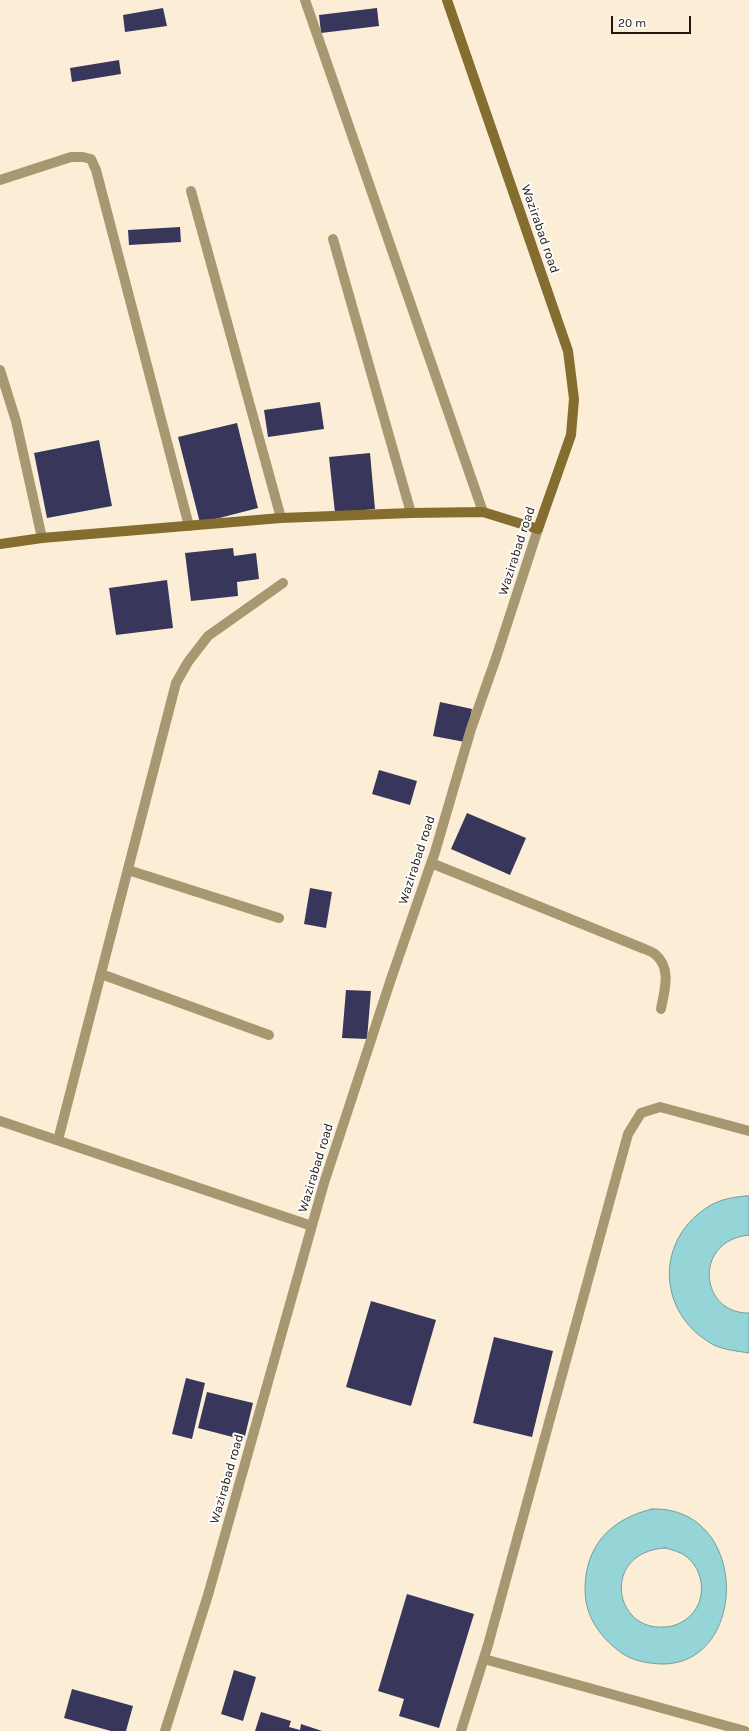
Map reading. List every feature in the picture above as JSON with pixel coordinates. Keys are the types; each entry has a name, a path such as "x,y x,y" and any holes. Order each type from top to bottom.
{"street":[{"path":"305,0 483,512"},
{"name":"Wazirabad road","path":"165,1731 210,1588 324,1182 388,986 431,863 471,729 571,435 574,399 568,351 448,0"},
{"path":"0,180 71,157 83,157 91,160 96,170 189,526"},
{"path":"191,191 281,518"},
{"path":"333,239 411,513"},
{"path":"0,370 16,421 42,538"},
{"path":"0,544 42,538 281,518 411,513 483,512 538,529"},
{"path":"58,1140 176,683 185,667 208,636 283,583"},
{"path":"431,863 656,955 664,965 666,979 661,1009"},
{"path":"128,870 279,918"},
{"path":"101,974 269,1035"},
{"path":"461,1731 484,1659 628,1134 641,1113 660,1108 749,1131"},
{"path":"0,1121 312,1226"},
{"path":"484,1659 745,1731"}],"water":[{"path":"749,1196 749,1235 731,1240 718,1250 711,1263 709,1277 712,1290 720,1302 733,1310 749,1313 749,1353 718,1347 695,1331 681,1315 673,1296 669,1276 672,1256 679,1236 692,1219 715,1203 737,1197"},
{"path":"652,1509 684,1515 707,1532 721,1556 726,1584 723,1613 712,1638 693,1656 665,1664 647,1663 635,1660 624,1654 605,1639 599,1632 590,1616 585,1590 586,1574 595,1547 603,1536 613,1527 637,1514","holes":["665,1548 685,1555 693,1563 700,1577 700,1601 691,1615 679,1624 664,1627 647,1625 634,1617 625,1605 621,1590 623,1576 631,1563 644,1553"]}],"building":[{"path":"163,8 167,26 125,32 123,15"},
{"path":"377,8 379,26 321,33 319,15"},
{"path":"119,60 121,74 72,82 70,68"},
{"path":"180,227 181,242 129,245 128,230"},
{"path":"320,402 324,429 268,437 264,410"},
{"path":"237,423 258,508 200,523 178,437"},
{"path":"99,440 112,506 47,518 34,453"},
{"path":"370,453 375,509 335,513 329,457"},
{"path":"233,548 234,556 256,553 259,579 237,582 238,596 191,601 185,553"},
{"path":"167,580 173,628 116,635 109,588"},
{"path":"440,702 472,709 465,742 433,736"},
{"path":"379,770 417,781 410,805 372,794"},
{"path":"467,813 526,838 510,875 451,849"},
{"path":"310,888 332,892 326,928 304,924"},
{"path":"346,990 371,991 367,1039 342,1038"},
{"path":"371,1301 436,1320 411,1406 346,1387"},
{"path":"494,1337 553,1351 532,1437 473,1423"},
{"path":"186,1378 205,1383 192,1439 172,1434"},
{"path":"207,1392 253,1403 244,1440 198,1428"},
{"path":"407,1594 474,1614 439,1728 399,1716 404,1699 378,1691"},
{"path":"234,1670 256,1677 243,1721 221,1714"},
{"path":"72,1689 133,1706 126,1731 111,1731 64,1718"},
{"path":"261,1712 291,1721 289,1727 300,1730 301,1724 322,1731 255,1731"}]}
